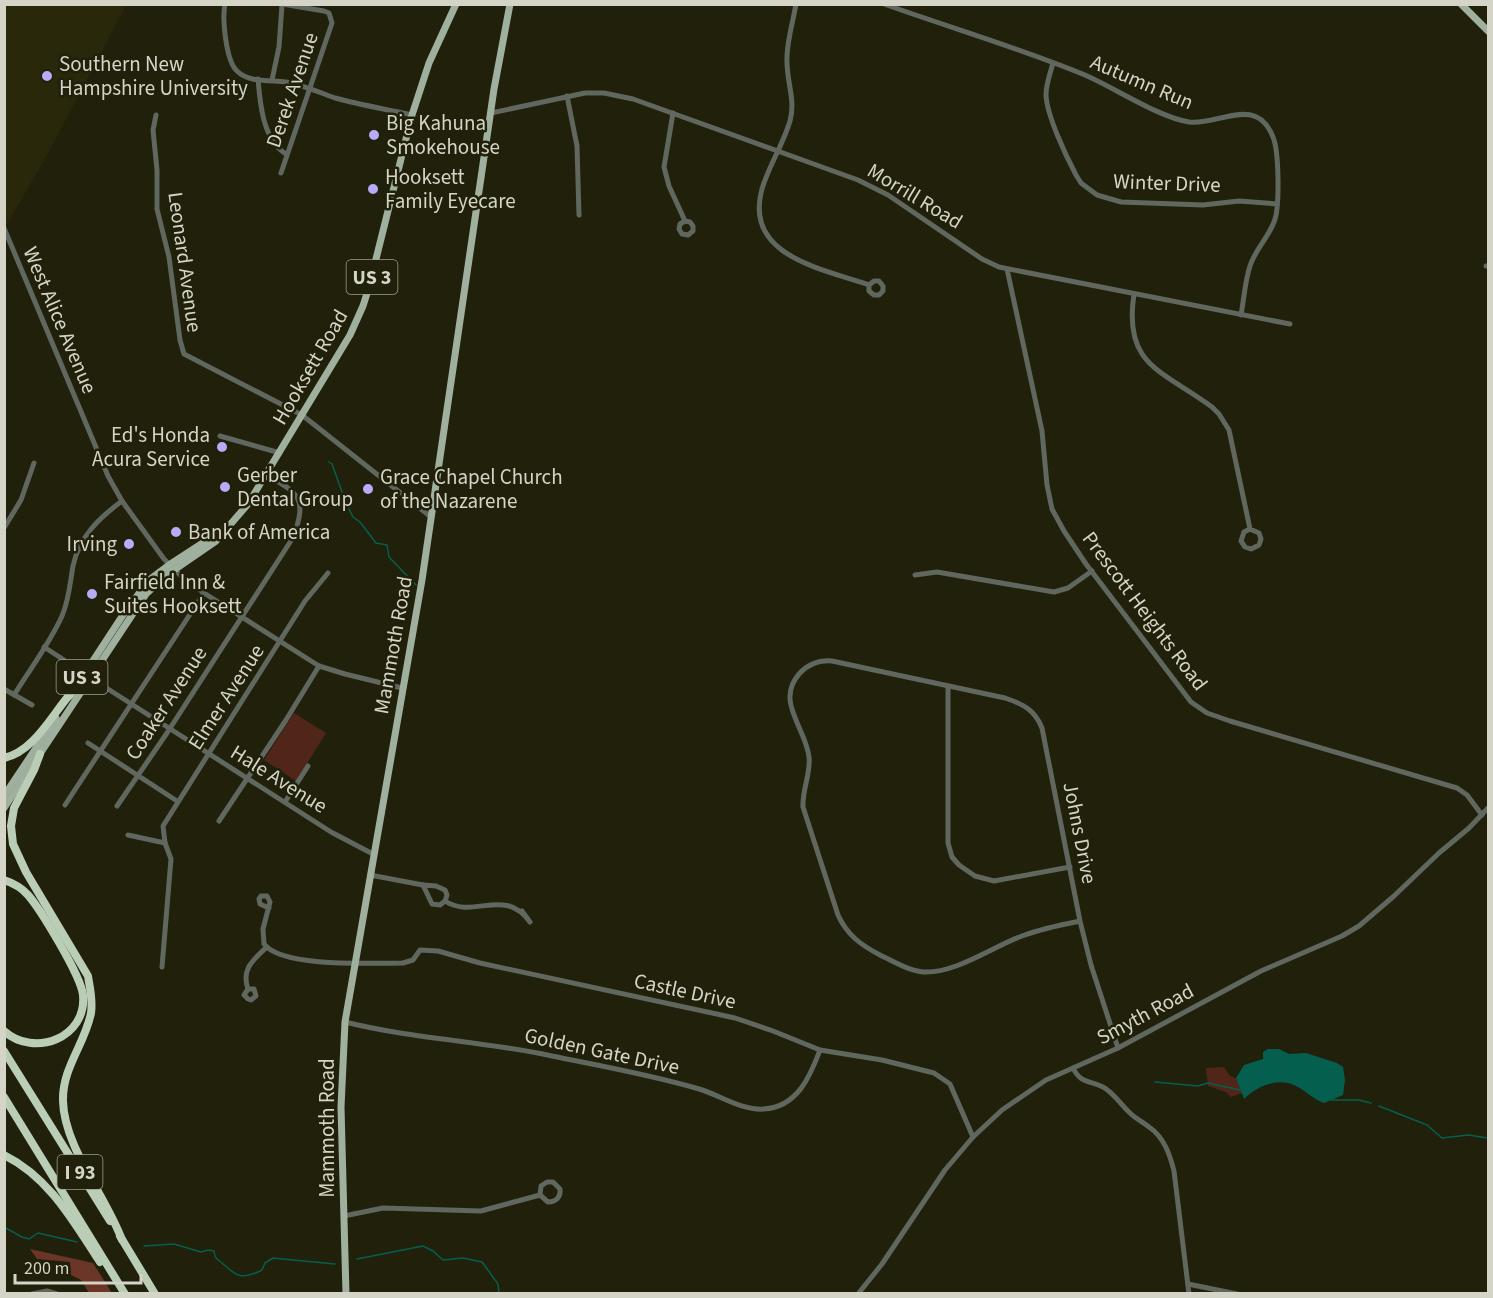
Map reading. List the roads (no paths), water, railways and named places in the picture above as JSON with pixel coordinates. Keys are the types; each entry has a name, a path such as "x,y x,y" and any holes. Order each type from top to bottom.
{"highway":[{"path":"4,758 17,754 33,741 72,692"},
{"path":"40,754 14,808 11,826 13,844 26,872 88,976 92,996 91,1012 88,1025 66,1074 63,1094 64,1113 69,1134 114,1218 122,1240"},
{"path":"4,880 21,889 33,901 74,969 81,984 83,996 82,1009 77,1020 68,1033 56,1041 39,1044 22,1041 4,1031"},
{"name":"I 93","path":"4,1051 155,1293"},
{"name":"I 93","path":"4,1097 124,1293"},
{"path":"4,1155 27,1169 53,1192 104,1269 124,1293"}],"main road":[{"name":"Hooksett Road","path":"4,796 137,594 154,575 171,567 228,526 248,504 350,335 363,306 412,115 429,63 456,4"},
{"name":"Mammoth Road","path":"346,1293 341,1107 345,1022 431,517 500,46 510,4"},
{"path":"1461,4 1488,31"},
{"name":"Hooksett Road","path":"4,808 146,594 171,567"}],"street":[{"path":"225,4 225,30 234,68 246,77 310,88 358,104 412,115"},
{"path":"272,80 279,46 282,4"},
{"name":"Derek Avenue","path":"281,173 331,28 331,18 324,11 282,4"},
{"path":"796,4 787,58 793,107 790,121 764,183 759,202 760,221 775,246 790,257 869,285"},
{"name":"Autumn Run","path":"884,4 899,7 1053,63 1161,112 1189,122 1199,122 1238,113 1256,118 1271,130 1277,149 1275,221 1250,264 1240,315"},
{"name":"Winter Drive","path":"1053,63 1047,87 1048,107 1076,175 1089,190 1106,199 1131,202 1209,205 1245,201 1277,204"},
{"path":"258,79 269,136 286,154"},
{"name":"Morrill Road","path":"491,113 567,96 594,93 614,94 673,113 876,188 982,259 1008,269 1290,324"},
{"path":"567,96 577,146 579,215"},
{"path":"673,113 666,143 664,167 669,186 685,221"},
{"name":"Leonard Avenue","path":"156,115 153,130 157,170 157,209 169,257 182,349 188,357 302,415"},
{"name":"West Alice Avenue","path":"4,228 7,244 99,457 122,501 171,567 204,593 320,666 402,688"},
{"name":"Prescott Heights Road","path":"1008,269 1043,434 1049,500 1064,531 1092,571 1198,709 1277,736 1451,786 1463,792 1482,816"},
{"path":"1134,294 1131,312 1132,332 1144,358 1212,407 1229,430 1250,529"},
{"path":"302,415 431,517"},
{"path":"220,436 280,453"},
{"path":"4,528 21,500 34,463"},
{"name":"Coaker Avenue","path":"117,806 294,536 300,515 295,491 267,475"},
{"path":"14,695 64,613 70,592 73,564 80,546 97,522 122,501"},
{"path":"915,575 930,572 944,573 1050,592 1068,588 1092,571"},
{"name":"Elmer Avenue","path":"162,967 171,859 165,843 163,826 305,601 328,573"},
{"path":"65,805 204,593"},
{"path":"44,647 64,660"},
{"name":"Johns Drive","path":"1080,921 1049,927 934,972 924,972 901,965 870,950 854,939 842,924 803,807 803,792 810,763 809,753 790,703 791,688 801,672 813,663 822,660 832,661 1005,698 1020,703 1036,715 1042,728 1080,921 1091,965 1118,1048"},
{"path":"219,821 320,666"},
{"path":"948,686 946,833 952,857 967,871 985,879 994,880 1070,867"},
{"path":"4,689 32,705"},
{"name":"Hale Avenue","path":"108,689 352,844 374,854"},
{"path":"88,743 177,801"},
{"path":"285,802 308,766"},
{"name":"Smyth Road","path":"858,1293 882,1264 945,1170 973,1137 1002,1110 1046,1080 1118,1048 1261,971 1342,936 1359,926 1433,857 1482,816 1488,808"},
{"path":"128,835 165,843"},
{"path":"370,875 436,886 445,890 447,895 445,901 440,905 432,904 423,885"},
{"path":"445,901 452,906 499,904 512,906 522,911"},
{"path":"248,988 246,970 253,959 267,947 263,933 268,908"},
{"name":"Castle Drive","path":"267,947 277,953 305,960 354,962 403,963 413,960 420,950 438,951 480,963 735,1018 820,1050 911,1066 943,1077 955,1093 973,1137"},
{"name":"Golden Gate Drive","path":"345,1022 550,1055 698,1089 744,1106 764,1109 783,1104 799,1092 806,1084 820,1050"},
{"path":"1073,1068 1083,1081 1112,1093 1131,1115 1157,1134 1169,1153 1174,1171 1189,1293"},
{"path":"344,1216 384,1208 481,1210 540,1195"},
{"path":"1188,1284 1237,1293"},
{"path":"32,1293 47,1291 57,1293"}],"water":[{"path":"1268,1049 1279,1049 1289,1054 1306,1053 1337,1063 1343,1067 1345,1080 1343,1095 1324,1103 1296,1086 1282,1082 1261,1087 1244,1099 1236,1078 1244,1065 1263,1059 1263,1052"}],"waterway":[{"path":"329,462 332,464 353,517 360,522 376,543 387,545 389,557 416,585"},
{"path":"1155,1082 1198,1086 1208,1083 1240,1090"},
{"path":"1331,1100 1359,1100 1371,1103"},
{"path":"1379,1106 1427,1125 1442,1138 1468,1135 1488,1138"},
{"path":"4,1227 29,1239 38,1233 77,1242"},
{"path":"144,1246 174,1244 201,1252 214,1251 218,1260 240,1276 262,1270 265,1263 273,1258 335,1264"},
{"path":"357,1259 423,1246 443,1260 463,1258 482,1262 498,1284 499,1294"}],"place":[{"name":"Southern New Hampshire University","path":"47,76"},
{"name":"Big Kahuna Smokehouse","path":"374,135"},
{"name":"Hooksett Family Eyecare","path":"373,189"},
{"name":"Ed's Honda Acura Service","path":"222,447"},
{"name":"Gerber Dental Group","path":"225,487"},
{"name":"Grace Chapel Church of the Nazarene","path":"368,489"},
{"name":"Bank of America","path":"176,532"},
{"name":"Irving","path":"129,544"},
{"name":"Fairfield Inn & Suites Hooksett","path":"92,594"}]}
